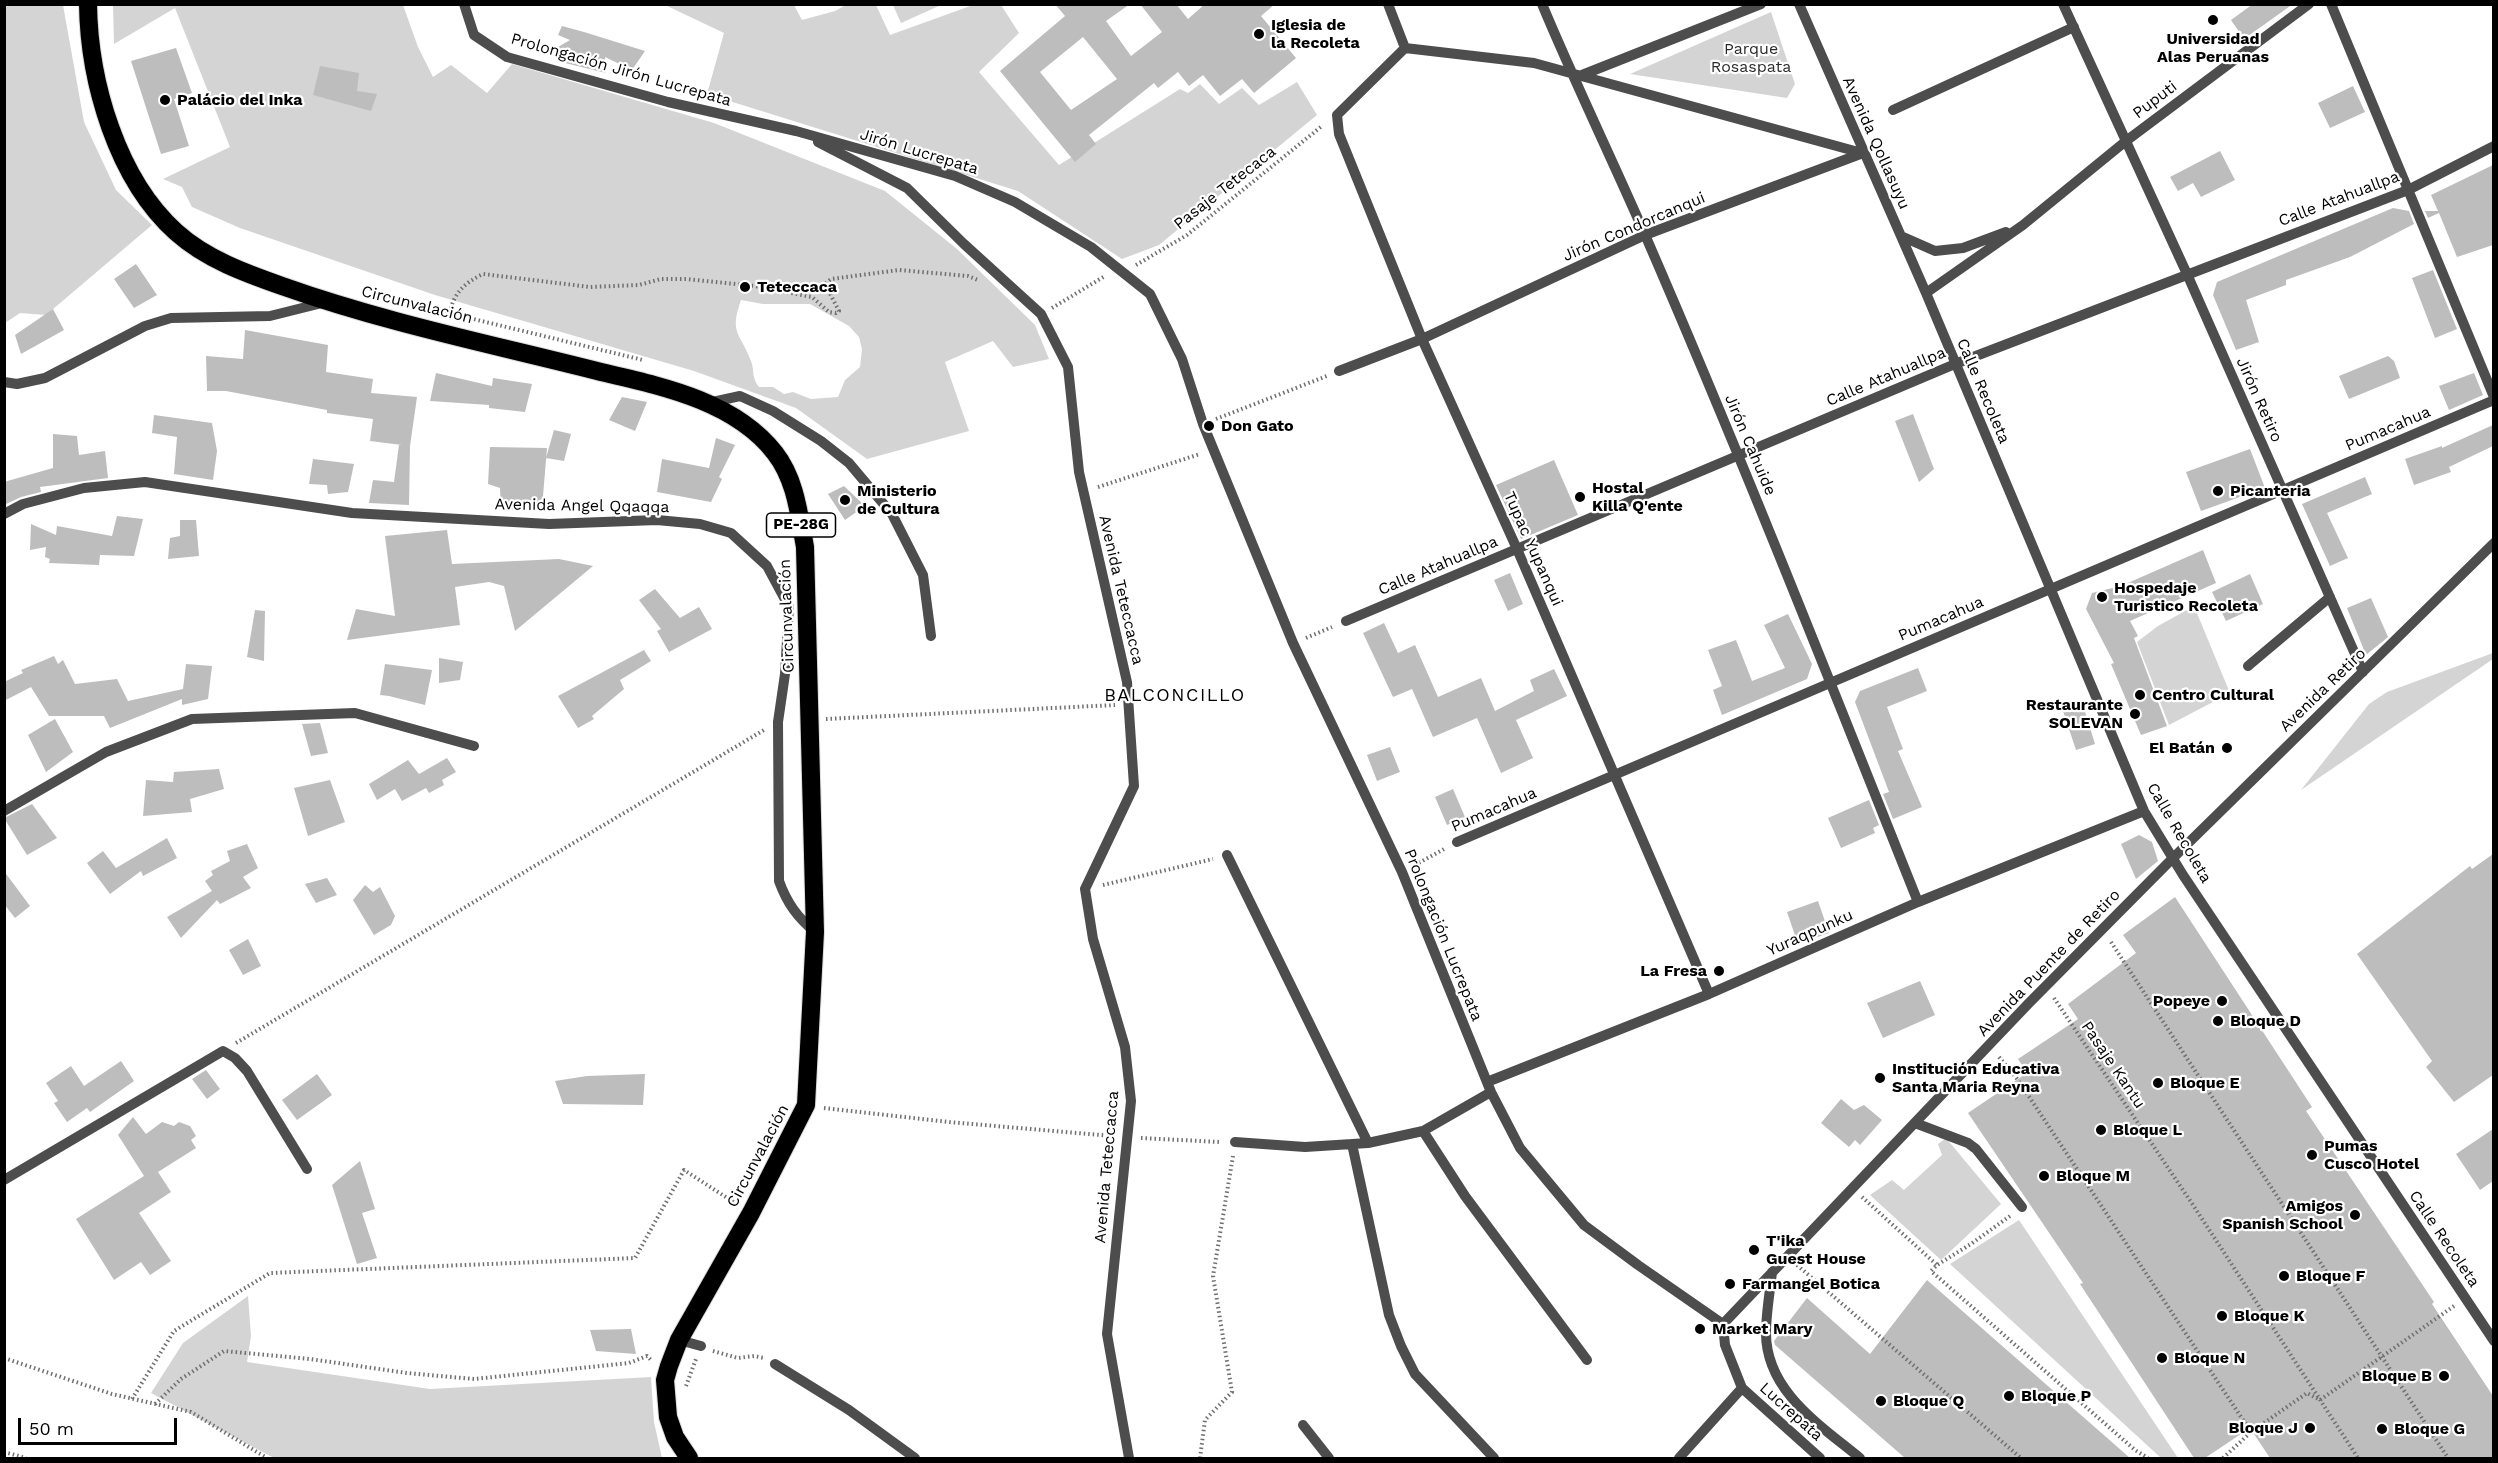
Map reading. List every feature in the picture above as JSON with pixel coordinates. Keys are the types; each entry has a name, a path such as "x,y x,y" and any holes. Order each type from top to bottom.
{"highway":[{"name":"Circunvalación","path":"88,4 89,28 111,131 135,180 158,214 177,234 204,252 236,269 326,302 648,383 707,403 738,421 774,451 786,469 797,501 805,547 815,932 806,1105 751,1213 679,1340 669,1366 665,1380 668,1417 675,1437 689,1458"}],"street":[{"name":"Prolongación Jirón Lucrepata","path":"464,4 474,35 507,57 668,102 796,131"},
{"path":"1388,4 1405,48"},
{"name":"Jirón Cahuide","path":"1542,4 1576,74 1738,455 1918,902"},
{"path":"1576,74 1761,4"},
{"name":"Avenida Qollasuyu","path":"1799,4 1926,293"},
{"name":"Jirón Retiro","path":"2063,4 2187,274 2363,672"},
{"name":"Puputi","path":"1926,293 2023,225 2126,141 2309,4"},
{"path":"2331,4 2493,398"},
{"path":"1893,110 2074,27"},
{"path":"1405,48 1534,63 1863,153"},
{"path":"1337,115 1405,48"},
{"name":"Tupac Yupanqui","path":"1337,115 1339,134 1422,339 1517,549 1709,994"},
{"name":"Jirón Lucrepata","path":"796,131 955,176 1015,202 1091,248 1150,294 1182,358 1203,424"},
{"name":"Avenida Teteccacca","path":"796,131 907,188 1041,314 1068,367 1079,472 1127,682 1134,786 1085,889 1093,939 1125,1047 1131,1101 1107,1334 1129,1458"},
{"name":"Calle Atahuallpa","path":"1347,621 1955,364 2408,190 2493,146"},
{"name":"Jirón Condorcanqui","path":"1339,371 1422,339 1645,236 1863,153"},
{"name":"Puputi","path":"1901,236 1935,251 1948,251 1963,248 2023,225"},
{"name":"Calle Recoleta","path":"1926,293 2145,811 2173,858 2493,1341"},
{"path":"4,382 17,384 45,378 145,326 171,318 270,316 326,302"},
{"path":"707,403 740,396 773,411 821,441 849,463 892,514 923,575 931,636"},
{"name":"Pumacahua","path":"1457,842 2493,398"},
{"name":"Prolongación Lucrepata","path":"1203,424 1293,643 1402,872 1489,1087 1520,1148 1584,1224 1723,1324"},
{"name":"Avenida Angel Qqaqqa","path":"4,514 23,504 84,488 145,482 352,513 549,524 657,520 700,524 731,533 767,566 789,607 785,674 778,722 778,881 787,901 800,919 815,932"},
{"name":"Avenida Retiro","path":"2173,858 2493,543"},
{"path":"2248,666 2330,597"},
{"path":"4,811 106,752 192,719 355,713 474,746"},
{"name":"Yuraqpunku","path":"1235,1142 1305,1147 1368,1143 1423,1131 1489,1087 1918,902 2145,811"},
{"path":"1227,855 1368,1143"},
{"name":"Avenida Puente de Retiro","path":"1723,1324 1989,1045 2173,858"},
{"path":"4,1180 223,1051 235,1058 247,1071 307,1169"},
{"path":"1915,1123 1968,1143 2022,1207"},
{"path":"1423,1131 1465,1196 1587,1360"},
{"path":"1352,1144 1389,1315 1401,1346 1415,1374 1494,1458"},
{"path":"1772,1272 1766,1334 1772,1370 1792,1400 1860,1458"},
{"path":"1679,1458 1742,1388 1725,1345 1723,1324"},
{"path":"679,1340 702,1346"},
{"path":"775,1364 849,1410 915,1458"},
{"name":"Lucrepata","path":"1742,1388 1820,1458"},
{"path":"1303,1425 1329,1458"}],"path":[{"name":"Pasaje Tetecaca","path":"1041,314 1187,236 1337,115"},
{"path":"450,313 452,301 468,281 483,274 590,287 639,285 662,279 686,279 755,286 812,297 829,312 836,314 839,311 825,284 831,279 899,270 968,276 988,284"},
{"path":"377,294 652,362"},
{"path":"1203,424 1339,371"},
{"path":"1083,492 1214,449"},
{"path":"1293,643 1347,621"},
{"path":"823,708 823,720 1128,704"},
{"path":"223,1051 778,722"},
{"name":"Pumacahua","path":"1402,872 1457,842"},
{"path":"1085,889 1227,855"},
{"path":"2102,929 2448,1458"},
{"name":"Pasaje Kantu","path":"2046,986 2358,1458"},
{"path":"1989,1045 2018,1080 2251,1432"},
{"path":"815,1107 950,1122 1127,1137 1235,1142 1213,1275 1232,1392 1205,1420 1200,1458"},
{"path":"132,1399 174,1331 270,1273 635,1258 684,1170 751,1213"},
{"path":"1853,1188 1937,1265"},
{"path":"2022,1207 1931,1271 2134,1450 2148,1458"},
{"path":"1787,1257 2021,1458"},
{"path":"2223,1458 2251,1432 2307,1393 2320,1400 2448,1311"},
{"path":"685,1388 702,1346 738,1358 762,1358 775,1364"},
{"path":"154,1404 181,1379 224,1350 310,1359 407,1374 474,1379 629,1363 647,1356 656,1365 669,1366"},
{"path":"4,1358 132,1399 191,1412 267,1458"},
{"path":"4,1452 26,1458"}],"green space":[{"path":"5,5 63,5 84,122 116,190 152,225 46,315 20,313 5,323"},
{"path":"113,5 403,5 418,47 433,77 451,65 487,93 512,64 714,123 885,191 957,249 1035,325 1049,359 1013,367 993,341 945,362 969,431 867,459 796,408 694,371 435,295 240,228 192,207 182,187 163,179 230,147 175,8 114,44","holes":["741,300 763,304 810,304 849,326 859,337 862,349 860,367 845,380 838,397 811,399 793,392 784,394 773,387 759,387 754,377 751,361 737,332 736,320"]},
{"path":"665,5 794,5 802,20 835,11 846,5 876,5 890,35 973,5 1001,5 1019,33 979,72 1059,165 1180,89 1188,93 1200,84 1219,104 1242,88 1259,105 1297,82 1317,115 1159,245 1122,259 1018,191 707,94 724,33"},
{"path":"893,5 941,5 901,23"},
{"name":"Parque Rosaspata","path":"1771,12 1795,84 1787,98 1630,74"},
{"path":"2194,606 2230,693 2169,725 2137,642 2158,626"},
{"path":"2493,653 2493,659 2301,790 2369,704 2387,692"},
{"path":"1946,1138 2001,1204 1941,1260 1870,1195 1892,1180 1904,1190 1942,1155 1938,1144"},
{"path":"2019,1220 2178,1458 2161,1458 1950,1264"},
{"path":"248,1296 251,1336 247,1362 430,1389 651,1377 654,1422 662,1458 274,1458 151,1393 183,1343"}],"building":[{"path":"1055,4 1130,4 1106,21 1131,56 1162,32 1140,4 1176,4 1188,19 1205,4 1275,4 1261,16 1296,58 1254,93 1242,79 1220,96 1203,75 1189,86 1178,72 1158,88 1154,83 1089,135 1096,144 1075,162 1000,71 1065,16","holes":["1083,37 1117,79 1071,110 1040,72"]},
{"path":"2253,4 2293,4 2244,39 2231,20"},
{"path":"562,26 645,51 632,70 605,57 606,73 557,61 558,47 570,40 558,35"},
{"path":"176,48 192,93 174,99 189,146 161,154 131,61"},
{"path":"320,66 359,73 357,91 377,94 371,111 313,95"},
{"path":"2353,86 2365,112 2330,128 2318,103"},
{"path":"2220,151 2235,180 2201,197 2193,183 2178,191 2170,177"},
{"path":"2493,165 2493,245 2457,257 2439,213 2428,218 2425,211 2438,211 2431,195"},
{"path":"2393,208 2409,211 2414,224 2350,257 2286,280 2286,285 2246,300 2259,342 2236,350 2213,295 2217,282"},
{"path":"136,264 157,295 134,308 114,279"},
{"path":"2433,270 2457,329 2435,338 2412,278"},
{"path":"53,309 64,330 21,354 15,335"},
{"path":"245,330 328,345 326,372 373,379 371,393 417,397 410,446 409,505 369,503 373,480 394,482 399,445 402,445 370,441 373,419 327,413 327,410 226,391 207,391 206,356 243,359"},
{"path":"2388,356 2394,361 2400,378 2349,399 2339,376"},
{"path":"436,373 492,386 493,378 532,384 525,412 489,408 489,405 430,401"},
{"path":"2474,373 2483,395 2449,410 2439,386"},
{"path":"622,397 647,402 635,431 609,420"},
{"path":"1913,414 1934,469 1919,482 1895,421"},
{"path":"154,415 212,423 217,451 213,480 174,474 177,437 152,433"},
{"path":"2493,425 2493,446 2449,467 2451,472 2414,485 2405,459 2442,446 2442,448"},
{"path":"554,430 571,434 564,461 546,458"},
{"path":"53,434 77,436 79,455 105,451 108,478 40,487 41,492 21,497 4,505 4,482 53,468"},
{"path":"716,438 735,445 719,477 722,479 711,502 657,492 662,459 709,468"},
{"path":"490,447 547,448 542,508 501,510 500,488 488,484"},
{"path":"2250,449 2265,488 2201,511 2186,472"},
{"path":"313,459 354,464 348,492 328,494 327,485 309,484"},
{"name":"Hostal Killa Q'ente","path":"1554,460 1578,515 1521,539 1496,485"},
{"path":"2365,477 2372,494 2327,513 2348,558 2330,566 2302,504"},
{"name":"Ministerio de Cultura","path":"844,486 865,506 845,520 828,494"},
{"path":"117,516 143,519 134,556 100,555 99,565 49,563 50,559 45,557 46,547 30,550 31,524 56,535 57,526 112,536"},
{"path":"180,520 196,520 199,556 168,559 170,538 180,536"},
{"path":"447,530 452,564 559,559 593,566 515,631 504,586 489,582 455,587 460,625 347,640 356,609 395,616 385,536"},
{"path":"2203,550 2216,583 2130,621 2138,636 2134,638 2167,726 2141,735 2111,664 2114,663 2086,609 2092,593 2121,586"},
{"path":"1510,573 1523,604 1508,611 1494,580"},
{"path":"2250,574 2263,604 2226,621 2212,592"},
{"path":"655,589 680,618 699,607 712,629 669,652 657,631 661,629 639,600"},
{"path":"2371,598 2388,637 2366,655 2347,608"},
{"path":"255,610 265,611 264,661 247,657"},
{"path":"1788,614 1812,664 1807,679 1722,715 1713,690 1722,686 1708,650 1736,640 1752,681 1785,668 1764,625"},
{"path":"1384,623 1398,653 1415,645 1438,697 1481,678 1495,711 1534,691 1530,680 1554,669 1567,696 1516,720 1533,758 1501,773 1477,718 1433,737 1412,689 1393,697 1363,633"},
{"path":"644,650 651,661 620,680 624,689 592,716 594,719 578,728 558,696"},
{"path":"54,656 58,664 63,660 75,684 117,679 128,701 183,689 186,664 212,666 208,699 182,705 182,699 110,728 104,716 49,716 31,687 4,701 4,682 23,673 21,670"},
{"path":"439,658 463,662 460,680 439,683"},
{"path":"385,664 432,670 425,705 380,695"},
{"path":"1918,668 1927,691 1887,707 1903,749 1898,751 1922,807 1893,819 1883,794 1889,792 1855,702 1860,691"},
{"path":"2083,705 2095,744 2076,750 2063,711"},
{"path":"55,719 73,752 46,772 28,735"},
{"path":"320,723 328,753 311,756 302,724"},
{"path":"1390,747 1400,772 1377,781 1367,755"},
{"path":"447,758 456,772 442,780 444,785 429,793 426,788 402,801 395,789 377,800 369,784 408,760 419,774"},
{"path":"219,769 224,789 190,799 192,812 143,816 146,780 173,782 174,772"},
{"path":"330,780 345,822 308,836 294,788"},
{"path":"1453,789 1465,817 1447,825 1435,797"},
{"path":"1869,800 1879,825 1873,828 1875,833 1841,848 1828,818"},
{"path":"32,804 57,838 27,855 4,818"},
{"path":"2139,835 2152,842 2158,861 2136,879 2121,844"},
{"path":"167,838 177,858 143,876 141,871 110,894 87,863 103,851 116,868"},
{"path":"247,844 258,868 243,877 251,888 220,904 217,900 181,938 167,917 212,891 205,881 213,875 211,871 230,861 227,851"},
{"path":"2493,854 2493,1075 2454,1102 2426,1067 2432,1061 2357,954 2470,866 2472,869"},
{"path":"4,871 30,906 15,918 4,904"},
{"path":"327,878 337,895 316,903 305,884"},
{"path":"365,885 373,892 380,887 395,916 391,925 374,935 353,900"},
{"path":"2175,897 2312,1107 2306,1111 2434,1302 2432,1304 2493,1396 2493,1458 2270,1458 2250,1428 2205,1458 2194,1458 2080,1284 2083,1283 1968,1113 2027,1073 2018,1059 2078,1019 2068,1004 2136,953 2123,935"},
{"path":"1818,901 1829,933 1798,944 1787,912"},
{"path":"248,939 261,966 243,975 229,950"},
{"path":"1920,981 1935,1015 1883,1038 1867,1003"},
{"path":"121,1061 134,1081 90,1112 87,1108 67,1122 54,1103 58,1101 46,1083 71,1066 84,1086"},
{"path":"206,1070 220,1089 207,1099 192,1079"},
{"path":"317,1074 332,1095 297,1120 282,1100"},
{"path":"645,1074 643,1105 563,1104 555,1081 587,1076"},
{"path":"1841,1099 1854,1110 1864,1105 1882,1120 1860,1145 1855,1140 1849,1147 1821,1123"},
{"path":"133,1117 146,1134 162,1122 174,1126 179,1122 190,1126 196,1136 191,1140 196,1148 158,1172 171,1192 139,1213 171,1261 150,1275 141,1262 114,1280 76,1219 144,1176 118,1135"},
{"path":"2493,1129 2493,1181 2480,1190 2456,1154"},
{"path":"360,1161 375,1209 362,1213 377,1258 357,1264 332,1185"},
{"path":"1927,1280 2130,1458 1905,1458 1775,1345 1774,1341 1807,1298 1870,1354"},
{"path":"631,1329 636,1354 596,1351 590,1330"}],"place":[{"name":"Universidad Alas Peruanas","path":"2213,20"},
{"name":"Iglesia de la Recoleta","path":"1259,34"},
{"name":"Palácio del Inka","path":"165,100"},
{"name":"Teteccaca","path":"745,287"},
{"name":"Don Gato","path":"1209,426"},
{"name":"Picanteria","path":"2218,491"},
{"name":"Hostal Killa Q'ente","path":"1580,497"},
{"name":"Ministerio de Cultura","path":"845,500"},
{"name":"Hospedaje Turistico Recoleta","path":"2102,597"},
{"name":"Centro Cultural","path":"2140,695"},
{"name":"Restaurante SOLEVAN","path":"2135,714"},
{"name":"El Batán","path":"2227,748"},
{"name":"La Fresa","path":"1719,971"},
{"name":"Popeye","path":"2222,1001"},
{"name":"Bloque D","path":"2218,1021"},
{"name":"Institución Educativa Santa Maria Reyna","path":"1880,1078"},
{"name":"Bloque E","path":"2158,1083"},
{"name":"Bloque L","path":"2101,1130"},
{"name":"Pumas Cusco Hotel","path":"2312,1155"},
{"name":"Bloque M","path":"2044,1176"},
{"name":"Amigos Spanish School","path":"2355,1215"},
{"name":"T'ika Guest House","path":"1754,1250"},
{"name":"Bloque F","path":"2284,1276"},
{"name":"Farmangel Botica","path":"1730,1284"},
{"name":"Bloque K","path":"2222,1316"},
{"name":"Market Mary","path":"1700,1329"},
{"name":"Bloque N","path":"2162,1358"},
{"name":"Bloque B","path":"2444,1376"},
{"name":"Bloque P","path":"2009,1396"},
{"name":"Bloque Q","path":"1881,1401"},
{"name":"Bloque J","path":"2310,1428"},
{"name":"Bloque G","path":"2382,1429"}],"district":[{"name":"BALCONCILLO","path":"1175,696"}]}
